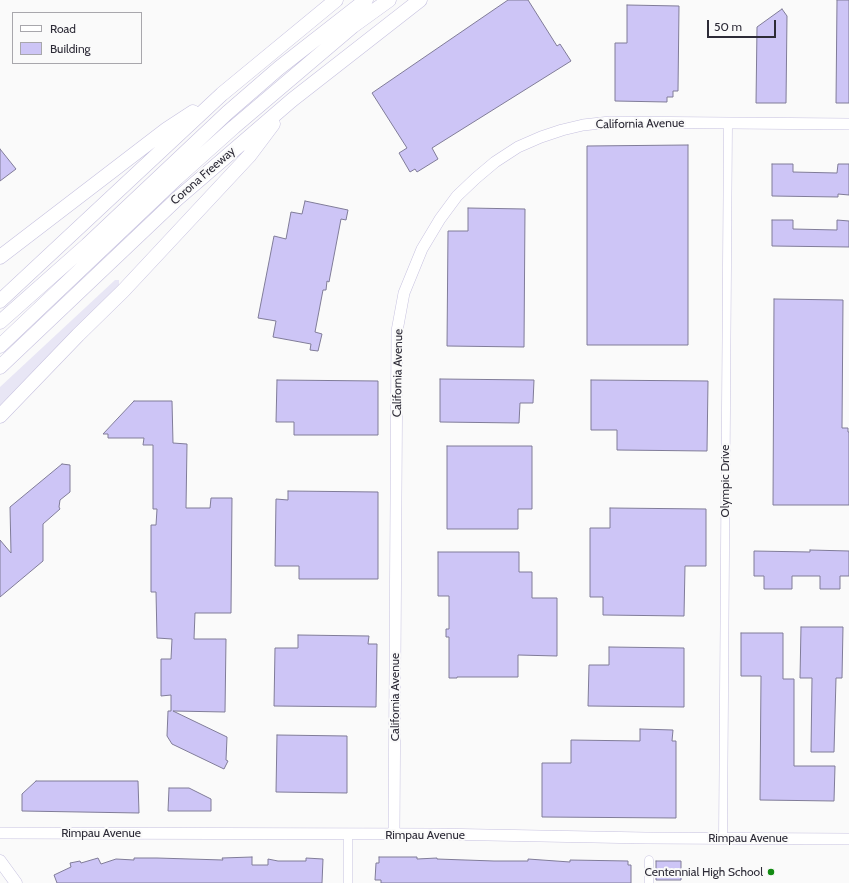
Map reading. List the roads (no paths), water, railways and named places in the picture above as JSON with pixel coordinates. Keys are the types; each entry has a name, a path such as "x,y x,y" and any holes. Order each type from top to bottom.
{"highway":[{"path":"0,301 222,94 336,0"},
{"path":"0,322 87,246 227,113 279,68 366,0"},
{"path":"0,346 177,178 330,46 389,0"},
{"name":"Corona Freeway","path":"0,368 177,199 292,100 420,0"},
{"path":"0,257 167,129 222,94"},
{"path":"0,416 78,335 123,291 249,156 292,100"}],"main road":[{"name":"California Avenue","path":"394,834 397,331 404,293 422,249 444,214 457,196 476,178 495,162 518,147 541,137 583,125 602,123 849,124"},
{"name":"Rimpau Avenue","path":"0,833 394,834 646,838 849,838"},
{"path":"0,861 16,883"}],"street":[{"name":"Olympic Drive","path":"723,838 728,123"},
{"path":"348,835 348,883"},
{"path":"648,860 649,883"}],"place":[{"name":"Centennial High School","path":"771,872"}]}
